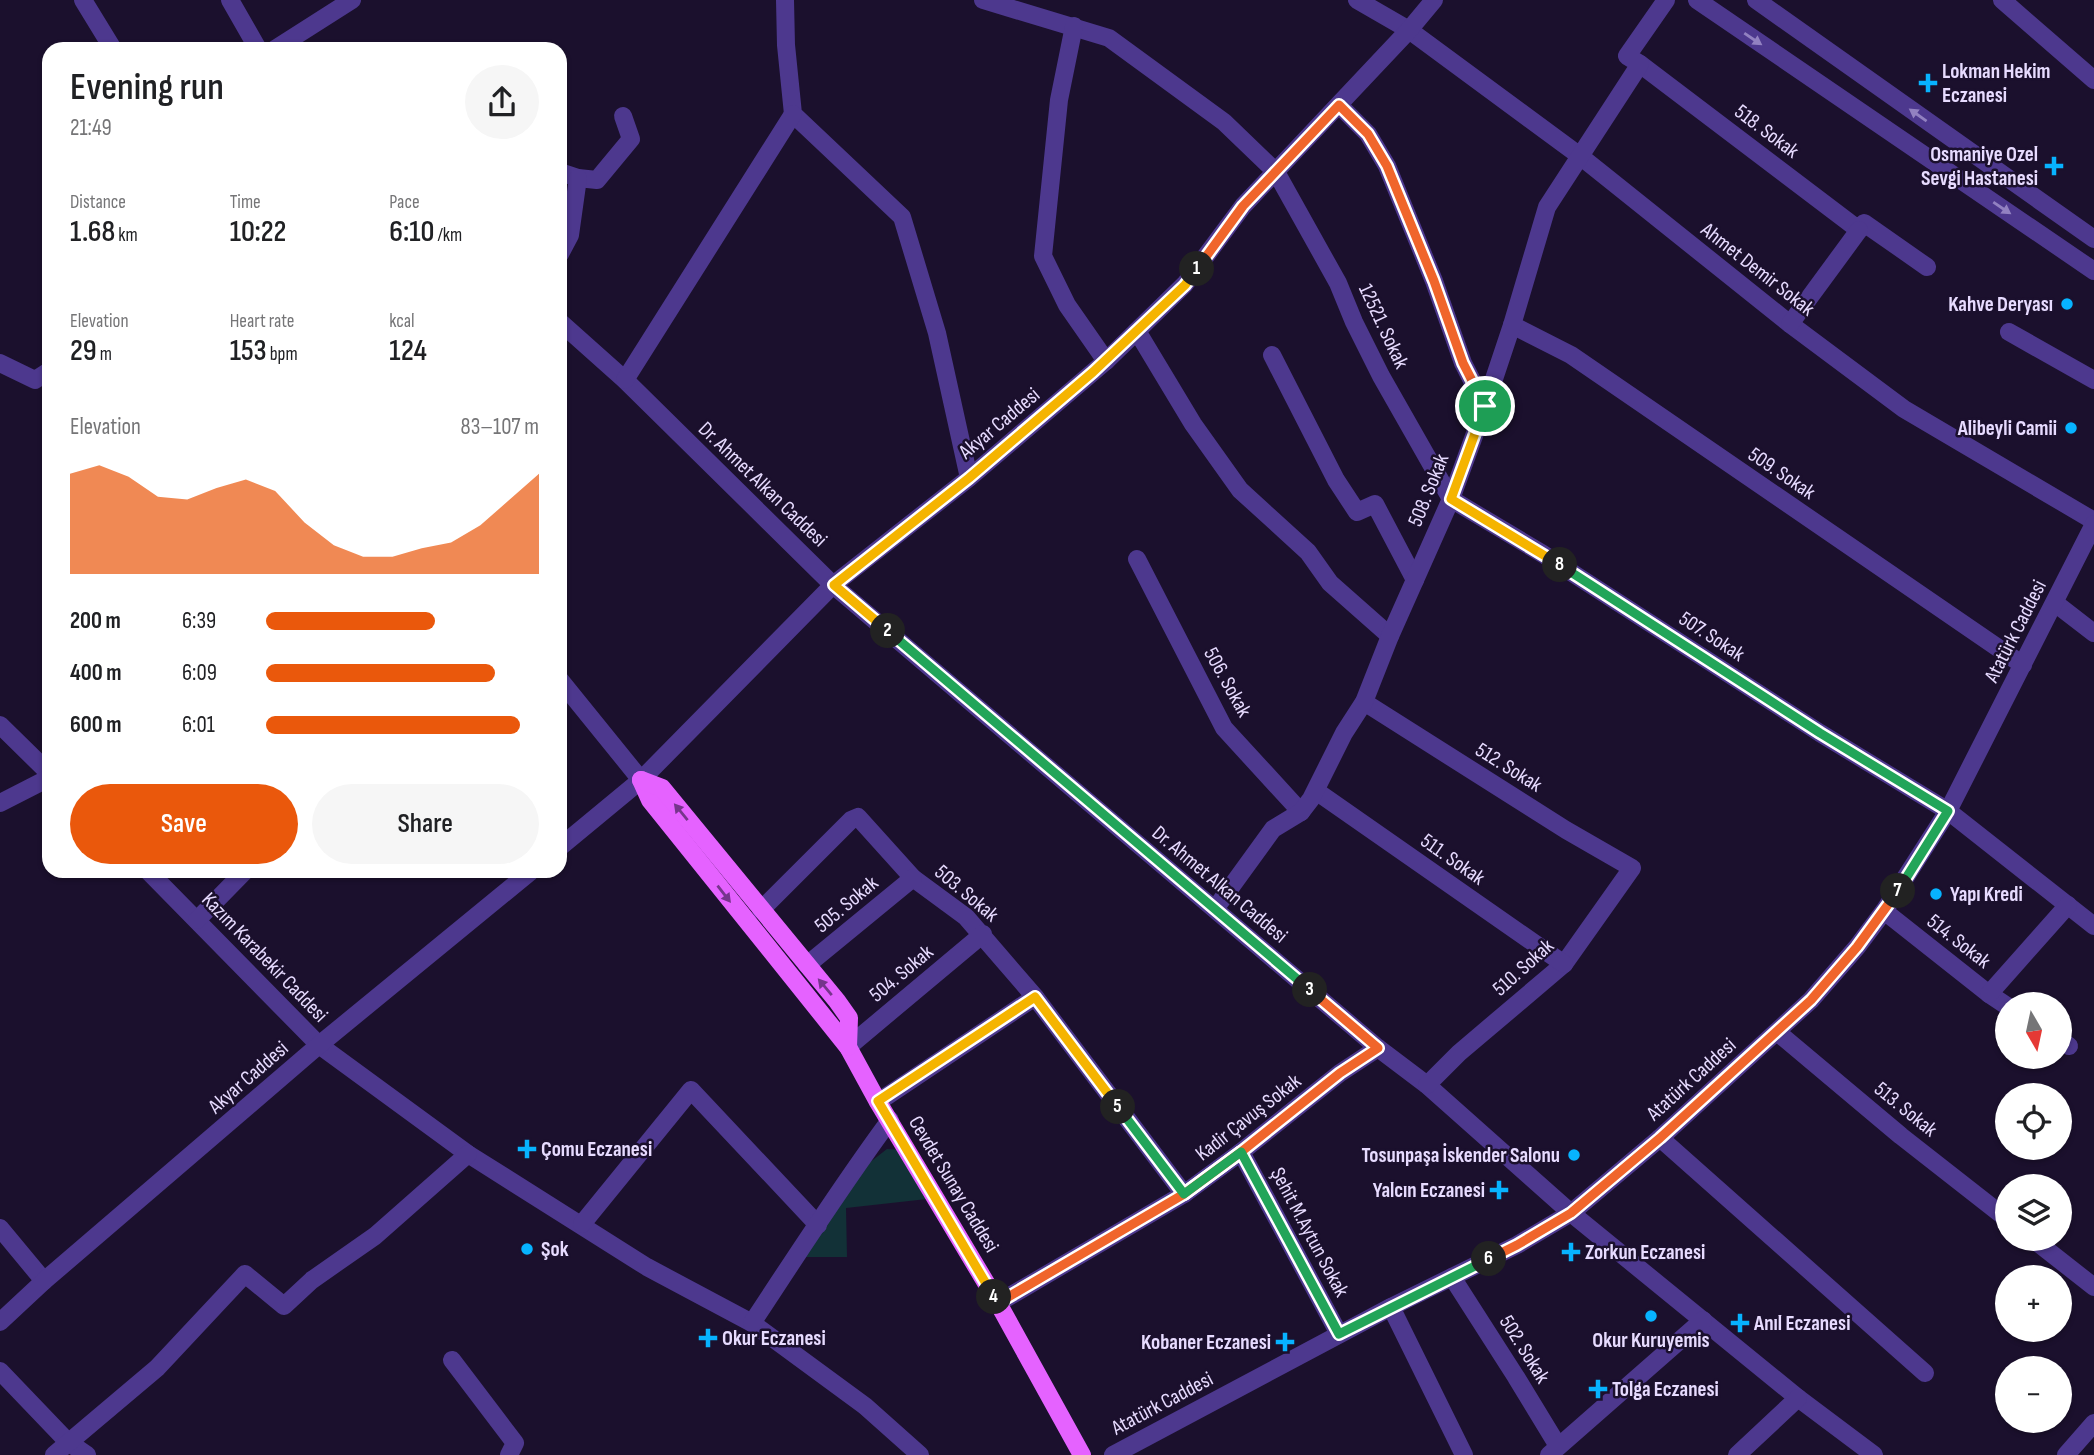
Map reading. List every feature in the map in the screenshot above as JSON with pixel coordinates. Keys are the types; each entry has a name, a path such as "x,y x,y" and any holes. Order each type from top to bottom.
{"main road":[{"path":"641,780 662,788 849,1018 848,1047"},
{"path":"641,780 650,800 848,1047"},
{"name":"Cevdet Sunay Caddesi","path":"848,1047 998,1303 1082,1455"}],"street":[{"path":"83,0 109,42"},
{"path":"230,0 254,42"},
{"path":"286,42 352,0"},
{"path":"625,380 793,114 786,45 785,0"},
{"name":"12521. Sokak","path":"983,0 1110,38 1224,122 1276,172 1338,283 1354,323 1381,376 1451,499"},
{"name":"Ahmet Demir Sokak","path":"1357,0 1409,30 1580,156 1790,324 1905,409 2094,523"},
{"name":"Akyar Caddesi","path":"567,840 641,780 834,585 969,478 1106,360 1185,285 1243,206 1434,0"},
{"path":"1640,64 1627,56 1666,0"},
{"path":"1697,0 2094,271"},
{"path":"1756,0 2094,239"},
{"path":"2002,0 2094,80"},
{"path":"1074,26 1059,100 1043,256 1068,305 1106,360"},
{"name":"508. Sokak","path":"1215,909 1273,829 1301,812 1316,791 1344,733 1364,702 1390,636 1451,499 1512,325 1546,207 1640,64"},
{"name":"518. Sokak","path":"1640,64 1861,227 1927,267"},
{"path":"1339,105 1368,134 1387,166 1434,281 1463,363 1485,406"},
{"path":"793,114 902,217 937,333 969,478"},
{"path":"567,174 597,180 631,139 623,116"},
{"path":"567,241 578,178"},
{"path":"1790,324 1861,227"},
{"name":"509. Sokak","path":"1512,325 1571,355 2023,665"},
{"name":"Dr. Ahmet Alkan Caddesi","path":"567,328 625,380 834,585 1378,1048 1427,1085 1571,1213 1798,1398 1874,1455"},
{"path":"1137,331 1193,424 1240,490 1308,552 1330,583 1390,636"},
{"path":"2009,332 2094,380"},
{"path":"1272,355 1336,480 1357,512 1375,504 1415,580"},
{"path":"0,362 35,380 42,376"},
{"name":"507. Sokak","path":"1451,499 1543,554 1820,733 1948,811 2094,926"},
{"name":"Atatürk Caddesi","path":"1112,1455 1391,1307 1517,1245 1571,1213 1660,1138 1811,1000 1884,911 1948,811 2094,523"},
{"name":"506. Sokak","path":"1137,559 1224,728 1301,812"},
{"path":"2055,603 2094,633"},
{"path":"567,689 641,780"},
{"name":"512. Sokak","path":"1364,702 1566,830 1632,868"},
{"path":"0,725 42,768"},
{"path":"0,803 42,779"},
{"name":"511. Sokak","path":"1316,791 1564,964"},
{"name":"503. Sokak","path":"761,910 851,820 858,817 913,878 966,917 983,934 1035,997 1184,1194"},
{"name":"510. Sokak","path":"1427,1085 1459,1053 1564,964 1632,868"},
{"name":"Kazım Karabekir Caddesi","path":"155,878 319,1045 468,1154 647,1267 752,1323 865,1406 920,1455"},
{"path":"197,920 238,878"},
{"name":"Akyar Caddesi","path":"0,1322 319,1045 523,878"},
{"name":"505. Sokak","path":"807,965 913,878"},
{"path":"1989,994 2068,905"},
{"name":"514. Sokak","path":"1884,911 1995,998"},
{"name":"504. Sokak","path":"848,1047 983,934"},
{"path":"878,1101 1035,997"},
{"name":"513. Sokak","path":"1777,1032 1901,1136 1995,1210"},
{"name":"Kadir Çavuş Sokak","path":"998,1303 1184,1194 1340,1073 1378,1048"},
{"path":"582,1224 691,1090 818,1225"},
{"path":"752,1323 846,1179 890,1120"},
{"path":"1660,1138 1925,1373"},
{"name":"Şehit M.Aytun Sokak","path":"1241,1152 1339,1334"},
{"path":"54,1455 157,1368 245,1274 284,1306 312,1280 375,1236 468,1154"},
{"path":"0,1228 44,1282"},
{"path":"2048,1251 2094,1287"},
{"name":"502. Sokak","path":"1452,1278 1517,1377 1554,1451"},
{"path":"1391,1307 1464,1455"},
{"path":"1554,1451 1703,1320"},
{"path":"452,1360 515,1443 509,1455"},
{"path":"0,1371 68,1442 87,1455"},
{"path":"1737,1455 1798,1398"},
{"path":"2066,1455 2094,1423"}],"green space":[{"path":"887,1149 902,1150 927,1199 846,1208 847,1257 802,1257 860,1170"}],"place":[{"name":"Lokman Hekim Eczanesi","path":"1928,83"},
{"name":"Osmaniye Ozel Sevgi Hastanesi","path":"2054,166"},
{"name":"Kahve Deryası","path":"2067,304"},
{"name":"Alibeyli Camii","path":"2071,428"},
{"name":"Yapı Kredi","path":"1936,894"},
{"name":"Çomu Eczanesi","path":"527,1149"},
{"name":"Tosunpaşa İskender Salonu","path":"1574,1155"},
{"name":"Yalcın Eczanesi","path":"1499,1190"},
{"name":"Şok","path":"527,1249"},
{"name":"Zorkun Eczanesi","path":"1571,1252"},
{"name":"Okur Kuruyemis","path":"1651,1316"},
{"name":"Anıl Eczanesi","path":"1740,1323"},
{"name":"Okur Eczanesi","path":"708,1338"},
{"name":"Kobaner Eczanesi","path":"1285,1342"},
{"name":"Tolga Eczanesi","path":"1598,1389"}],"route":[{"path":"1485,406 1451,499 1543,554 1820,733 1948,811 1884,911 1811,1000 1660,1138 1571,1213 1517,1245 1339,1334 1241,1152 1184,1194 1035,997 878,1101 998,1303 1184,1194 1340,1073 1378,1048 834,585 969,478 1106,360 1185,285 1243,206 1339,105 1368,134 1387,166 1434,281 1463,363 1485,406"}]}
